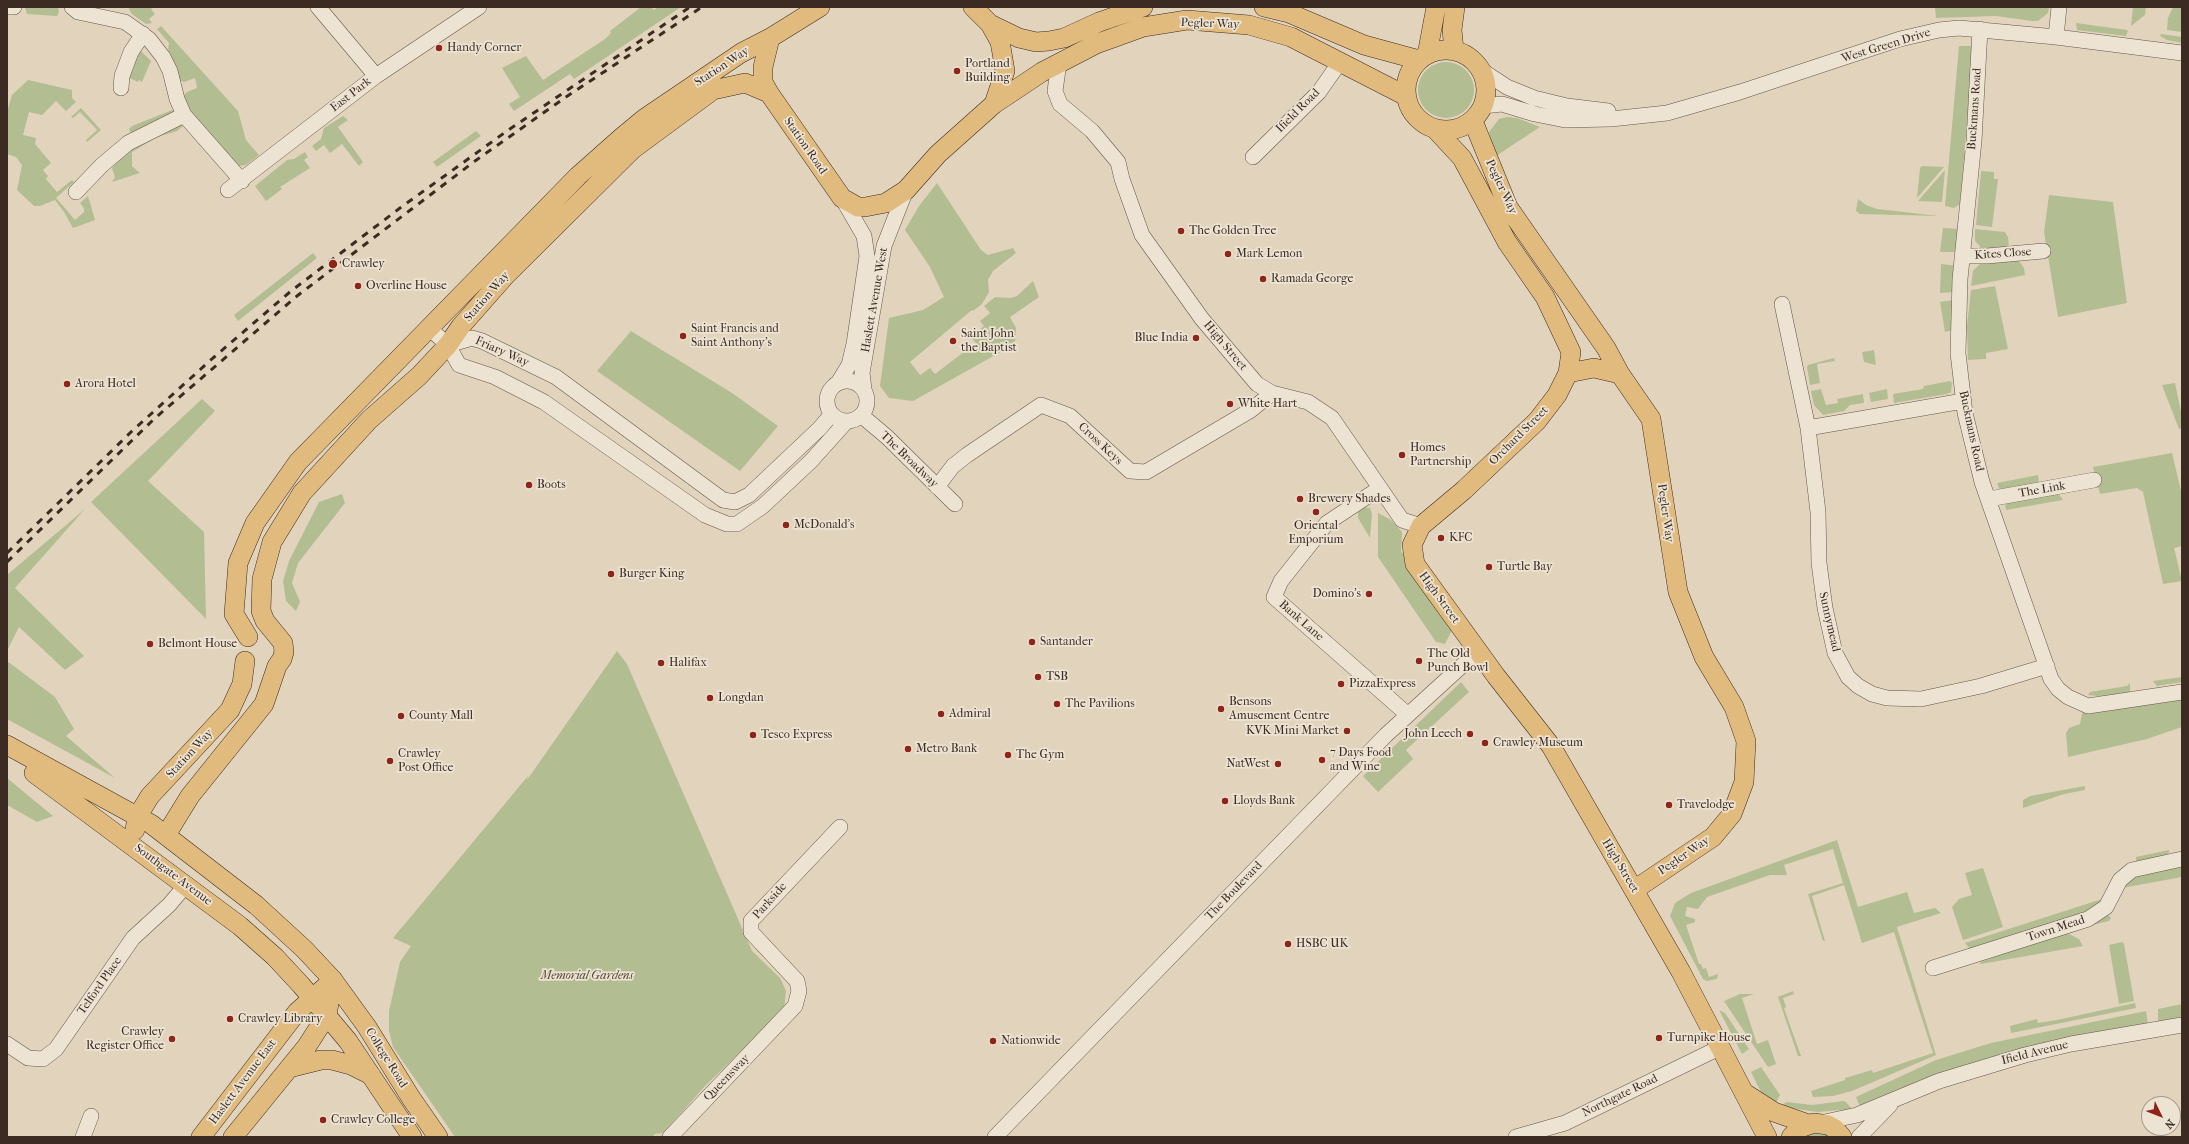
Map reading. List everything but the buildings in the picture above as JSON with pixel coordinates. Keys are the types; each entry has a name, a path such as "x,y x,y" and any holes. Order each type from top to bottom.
{"main road":[{"name":"Station Way","path":"132,845 137,817 150,796 230,710 242,684 246,661 242,648 248,637 234,614 238,563 256,524 298,462 430,329 584,182 645,118 741,54 820,7"},
{"path":"972,7 990,24 1000,42 1005,71 994,104"},
{"path":"990,24 1019,38 1036,42 1048,41 1064,38 1099,22 1144,7"},
{"path":"1264,7 1289,13 1364,45 1423,57"},
{"path":"1423,57 1436,7"},
{"path":"1454,50 1452,30 1455,7"},
{"name":"Pegler Way","path":"994,104 1059,63 1096,44 1143,27 1187,20 1249,25 1291,37 1406,96"},
{"name":"Station Way","path":"769,93 763,82 763,67 770,38"},
{"path":"1454,50 1467,56 1481,70 1485,81 1486,94 1478,114 1462,128 1449,131 1436,130 1418,120 1410,109 1406,96 1406,83 1411,70 1423,57 1437,51 1454,50"},
{"name":"Station Way","path":"166,835 190,796 264,704 277,666 284,652 283,643 265,621 261,611 262,579 272,542 298,499 364,426 419,376 448,345 461,326 584,182 633,149 713,90 744,82 769,93"},
{"name":"Station Road","path":"769,93 842,198"},
{"name":"Haslett Avenue West","path":"842,198 855,205 865,207 891,201 906,190 938,154 994,104"},
{"name":"Pegler Way","path":"1478,114 1508,207 1606,348 1620,374 1651,419 1678,592 1704,657 1734,707 1746,741 1744,782 1732,814 1713,837 1634,890"},
{"name":"Pegler Way","path":"1436,130 1462,158 1507,242 1545,297 1570,352 1568,373"},
{"path":"1568,373 1594,368 1620,374"},
{"name":"Orchard Street","path":"1421,526 1464,490 1537,421 1557,395 1568,373"},
{"name":"High Street","path":"1421,526 1412,545 1415,564 1478,651 1551,746 1634,890 1721,1047 1767,1137"},
{"path":"248,637 260,630 274,633"},
{"path":"246,661 253,669 259,671 271,670 277,666"},
{"name":"Southgate Avenue","path":"7,747 137,817 166,835 256,905 304,949 333,980"},
{"name":"Southgate Avenue","path":"7,747 25,766 240,926 288,971 327,1015"},
{"path":"132,845 166,835"},
{"name":"Haslett Avenue East","path":"201,1137 284,1028 312,998 333,980"},
{"name":"Haslett Avenue East","path":"233,1137 289,1068 327,1015 333,980"},
{"name":"College Road","path":"333,980 367,1027 410,1098 438,1137"},
{"name":"College Road","path":"327,1015 372,1075 412,1137"},
{"path":"289,1068 322,1060 332,1060 351,1065 372,1075"},
{"path":"1743,1092 1774,1112 1835,1129 1842,1137"},
{"path":"1792,1137 1800,1128 1814,1124"}],"street":[{"path":"7,7 14,7"},
{"path":"72,7 78,12 113,18 125,22 143,34 164,57 170,71 176,99 184,115 242,180"},
{"path":"318,7 376,76"},
{"name":"East Park","path":"228,190 376,76 479,7"},
{"path":"2056,37 2059,7"},
{"name":"West Green Drive","path":"1478,114 1502,104 1535,114 1565,120 1611,119 1692,107 1918,34 1958,28 2056,37 2182,53"},
{"name":"Buckmans Road","path":"1980,29 1974,141 1960,279 1958,347 1963,401 1978,467 2051,679 2058,689 2068,698 2088,706 2182,692"},
{"path":"121,88 122,76 130,52 143,34"},
{"name":"Ifield Road","path":"1253,157 1319,92 1340,62"},
{"name":"High Street","path":"1059,63 1055,92 1060,104 1092,131 1118,162 1122,179 1142,235 1229,353 1257,384 1272,393 1308,402 1332,418 1402,520 1421,526"},
{"name":"West Green Drive","path":"1481,70 1507,87 1534,98 1586,109 1644,115"},
{"path":"76,192 128,143 184,115"},
{"name":"Haslett Avenue West","path":"864,389 862,373 882,252 906,190"},
{"name":"Haslett Avenue West","path":"838,383 849,365 854,344 867,256 864,236 842,198"},
{"name":"Kites Close","path":"1963,256 1987,256 2043,251"},
{"name":"Sunnymead","path":"1782,304 1808,428 1818,512 1819,563 1824,608 1835,653 1848,677 1858,686 1872,694 1887,698 1921,699 1981,686 2047,666"},
{"path":"430,329 448,345 459,365 495,377 544,402 705,515 727,524 737,524 746,520 811,461 846,422"},
{"name":"Friary Way","path":"448,345 472,338 482,341 556,377 723,500 735,502 744,499 819,430 832,414"},
{"path":"852,381 864,389 867,395 868,405 862,416 856,420 846,422 839,420 828,408 827,398 830,391 838,383 852,381"},
{"name":"Cross Keys","path":"937,487 953,466 1041,405 1070,416 1130,471 1146,472 1251,410 1272,393"},
{"path":"1808,428 1963,401"},
{"name":"The Broadway","path":"862,416 887,437 955,504"},
{"name":"The Link","path":"1989,499 2094,480"},
{"name":"Bank Lane","path":"1380,488 1346,509 1327,523 1281,581 1274,597 1408,715"},
{"name":"The Boulevard","path":"995,1137 1386,735 1478,651"},
{"name":"Parkside","path":"784,1019 798,999 797,981 750,932 751,921 840,827"},
{"name":"Town Mead","path":"1933,968 2088,920 2106,907 2120,880 2128,873 2141,867 2182,859"},
{"name":"Telford Place","path":"7,1044 28,1058 43,1059 56,1049 133,938 169,905 186,885"},
{"name":"Queensway","path":"670,1137 784,1019"},
{"name":"Ifield Avenue","path":"1814,1124 1857,1115 1894,1101 1939,1081 2025,1055 2071,1044 2182,1025"},
{"name":"Northgate Road","path":"1516,1137 1564,1123 1721,1047"},
{"name":"Ifield Avenue","path":"1859,1137 1894,1101"},
{"path":"83,1137 91,1116"}],"green space":[{"path":"25,7 58,7 59,12 57,16 27,14"},
{"path":"128,7 154,7 151,9 155,14 149,19 152,23 146,24 132,14"},
{"path":"641,7 651,7 654,10 658,7 681,7 574,79 570,74 514,111 509,104 520,97 502,68 526,56 543,80 605,39 611,33 610,31"},
{"path":"1935,7 2049,7 2048,13 2038,21 2032,21 1996,16 1936,18"},
{"path":"2133,7 2146,7 2145,15 2131,26"},
{"path":"2173,7 2182,7 2182,32 2167,30 2168,18"},
{"path":"2076,23 2128,31 2126,36 2077,30"},
{"path":"161,26 238,111 246,140 259,155 246,165 239,166 233,161 188,108 182,97 187,92 197,88 195,78 184,82 179,80 175,65 168,49 169,43 157,29"},
{"path":"2161,34 2182,37 2182,43 2167,40 2160,36"},
{"path":"1959,46 1974,46 1960,204 1954,208 1945,206"},
{"path":"139,49 151,61 142,82 129,78"},
{"path":"1441,62 1451,62 1466,70 1472,79 1474,90 1472,101 1466,110 1451,118 1441,118 1430,113 1423,106 1418,95 1418,85 1423,74 1430,67"},
{"path":"28,80 72,90 72,98 76,102 66,111 56,101 42,115 29,112 23,135 36,138 35,144 51,163 43,170 48,176 46,179 57,192 72,180 74,182 56,198 75,220 84,212 84,208 80,203 88,196 95,220 73,228 55,200 40,206 34,206 17,190 22,165 16,157 7,154 7,112 12,95"},
{"path":"81,108 101,130 87,142 86,140 97,130 80,112 73,118 71,117"},
{"path":"172,110 175,114 132,134 130,132 129,129 132,126"},
{"path":"343,116 348,120 338,127 363,162 359,166 342,144 330,153 324,145 316,151 312,146 321,139 324,128"},
{"path":"1507,117 1517,118 1540,127 1496,156 1489,132 1499,119"},
{"path":"180,122 183,126 177,131 157,137 132,152 132,166 140,173 112,182 115,177 112,168 131,148"},
{"path":"476,131 481,136 437,167 433,162"},
{"path":"305,152 308,157 304,160 310,168 280,187 282,189 266,201 255,186 287,160 294,159"},
{"path":"1922,166 1944,167 1917,198 1920,168"},
{"path":"1945,170 1942,202 1918,201"},
{"path":"1981,171 1994,172 1994,179 1998,179 1992,227 1976,225"},
{"path":"937,183 981,250 988,255 1013,248 1016,253 993,271 988,280 989,292 982,304 973,311 972,310 910,362 920,375 930,368 935,374 969,348 972,351 978,346 971,337 984,326 980,321 990,313 984,306 995,297 1011,298 1017,296 1033,281 1039,297 1010,317 1016,328 1015,344 913,401 889,398 880,386 889,318 923,310 944,297 930,267 905,230 919,206"},
{"path":"2049,195 2113,202 2127,303 2058,317 2044,232"},
{"path":"1858,199 1866,205 1877,209 1939,216 1860,214 1856,211"},
{"path":"1943,228 1960,229 1959,252 1940,252"},
{"path":"1975,229 2005,232 2008,237 2009,248 1979,249 1980,246 1975,241"},
{"path":"313,253 317,258 238,321 234,315"},
{"path":"2019,261 2024,268 2025,275 1971,286 1973,271 1981,263"},
{"path":"1941,264 1958,266 1955,292 1940,293"},
{"path":"1995,286 2008,349 1986,353 1986,359 1968,360 1967,326 1971,290"},
{"path":"1954,300 1953,330 1945,332 1940,302"},
{"path":"631,331 732,393 778,426 740,471 597,371"},
{"path":"1874,350 1876,365 1864,362 1862,352"},
{"path":"1834,358 1835,361 1817,364 1820,383 1810,385 1808,365"},
{"path":"1950,381 1952,383 1951,392 1947,394 1894,403 1893,394 1923,389 1924,386"},
{"path":"2175,383 2182,417 2182,428 2179,429 2162,385"},
{"path":"1821,389 1826,405 1838,403 1837,399 1863,394 1864,403 1850,405 1844,411 1823,415 1814,405 1811,391"},
{"path":"1887,389 1888,399 1871,402 1869,393"},
{"path":"202,399 215,411 148,481 204,532 206,619 91,502"},
{"path":"2172,453 2182,495 2182,546 2174,548 2182,581 2163,584 2143,492 2137,488 2100,494 2093,467"},
{"path":"2038,475 2039,482 2036,486 2000,491 1997,483"},
{"path":"2058,493 2063,500 2006,510 2005,503"},
{"path":"342,494 345,503 298,563 292,583 300,602 296,611 286,601 283,581 289,561 319,502"},
{"path":"1364,507 1370,508 1372,514 1370,538 1358,518 1358,511"},
{"path":"85,509 15,588 84,656 65,670 19,627 7,651 7,575"},
{"path":"1378,513 1391,520 1402,532 1401,551 1452,630 1445,644 1436,642 1378,557"},
{"name":"Memorial Gardens","path":"617,651 627,664 752,951 780,978 786,991 784,1010 706,1085 663,1133 655,1134 652,1137 455,1137 393,1047 389,1031 389,1011 400,962 411,946 393,938 528,776 527,780"},
{"path":"7,661 55,697 74,729 66,736 115,778 7,719"},
{"path":"2182,677 2182,682 2157,686 2153,681"},
{"path":"1461,682 1469,692 1406,750 1413,759 1378,792 1363,776"},
{"path":"2130,683 2130,694 2098,696 2088,695 2090,692 2127,686"},
{"path":"2182,697 2182,727 2147,739 2068,757 2066,733 2069,728 2080,724 2083,709"},
{"path":"7,778 53,816 37,822 7,805"},
{"path":"2085,786 2085,790 2064,794 2023,808 2023,800 2030,796"},
{"path":"1837,840 1858,907 1907,892 1914,913 1935,908 1941,913 1897,927 1936,1055 1852,1091 1833,1096 1813,1097 1811,1091 1845,1080 1845,1078 1872,1070 1873,1073 1933,1053 1894,932 1862,943 1844,885 1812,896 1825,941 1823,941 1808,894 1843,883 1833,849 1784,865 1787,875 1770,875 1707,897 1698,909 1687,907 1685,916 1695,919 1695,922 1686,925 1699,964 1701,964 1703,969 1706,968 1709,977 1718,974 1717,979 1707,981 1703,979 1670,916 1675,903 1691,893"},
{"path":"2169,850 2168,856 2136,862 2136,857"},
{"path":"2182,864 2182,877 2122,888 2125,879"},
{"path":"1983,868 2003,927 1963,940 1952,907 1959,899 1972,895 1965,873"},
{"path":"2102,899 2092,911 1970,949 1965,943"},
{"path":"2108,915 2111,918 2109,921 2088,926"},
{"path":"2065,932 2079,939 2083,946 1981,964 1980,962"},
{"path":"2122,942 2124,944 2134,1001 2119,1004 2109,945"},
{"path":"1793,991 1794,994 1783,998 1786,1007 1784,1008 1801,1056 1798,1056 1778,997"},
{"path":"1740,994 1754,994 1742,998 1757,1044 1768,1040 1776,1064 1768,1067 1724,1001"},
{"path":"2135,1003 2136,1008 2011,1033 2010,1026 2037,1019 2038,1023 2057,1020"},
{"path":"2182,1004 2182,1018 2158,1022 2158,1009"},
{"path":"1719,1010 1725,1013 1749,1049 1742,1054"},
{"path":"2146,1011 2148,1025 1860,1107 1856,1097 1936,1060 1991,1043"},
{"path":"1761,1067 1780,1095 1775,1104 1763,1096 1751,1072"},
{"path":"1843,1101 1846,1102 1852,1109 1817,1112 1783,1107 1783,1104 1787,1102 1812,1105"},
{"path":"1816,1130 1833,1137 1802,1137"}],"railway":[{"path":"7,553 131,432 213,358 291,291 400,208 507,131 690,7"},
{"path":"7,562 154,419 297,296 475,161 566,97 702,7"}],"place":[{"name":"Handy Corner","path":"439,48"},
{"name":"Portland Building","path":"957,71"},
{"name":"The Golden Tree","path":"1181,231"},
{"name":"Mark Lemon","path":"1228,254"},
{"name":"Crawley","path":"333,264"},
{"name":"Ramada George","path":"1263,279"},
{"name":"Overline House","path":"358,286"},
{"name":"Saint Francis and Saint Anthony's","path":"683,336"},
{"name":"Blue India","path":"1196,338"},
{"name":"Saint John the Baptist","path":"953,341"},
{"name":"Arora Hotel","path":"67,384"},
{"name":"White Hart","path":"1230,404"},
{"name":"Homes Partnership","path":"1402,455"},
{"name":"Boots","path":"529,485"},
{"name":"Brewery Shades","path":"1300,499"},
{"name":"Oriental Emporium","path":"1316,512"},
{"name":"McDonald's","path":"786,525"},
{"name":"KFC","path":"1441,538"},
{"name":"Turtle Bay","path":"1489,567"},
{"name":"Burger King","path":"611,574"},
{"name":"Domino's","path":"1369,594"},
{"name":"Santander","path":"1032,642"},
{"name":"Belmont House","path":"150,644"},
{"name":"The Old Punch Bowl","path":"1419,661"},
{"name":"Halifax","path":"661,663"},
{"name":"TSB","path":"1038,677"},
{"name":"PizzaExpress","path":"1341,684"},
{"name":"Longdan","path":"710,698"},
{"name":"The Pavilions","path":"1057,704"},
{"name":"Bensons Amusement Centre","path":"1221,709"},
{"name":"Admiral","path":"941,714"},
{"name":"County Mall","path":"401,716"},
{"name":"KVK Mini Market","path":"1347,731"},
{"name":"John Leech","path":"1470,734"},
{"name":"Tesco Express","path":"753,735"},
{"name":"Crawley Museum","path":"1485,743"},
{"name":"Metro Bank","path":"908,749"},
{"name":"The Gym","path":"1008,755"},
{"name":"7 Days Food and Wine","path":"1322,760"},
{"name":"Crawley Post Office","path":"390,761"},
{"name":"NatWest","path":"1278,764"},
{"name":"Lloyds Bank","path":"1225,801"},
{"name":"Travelodge","path":"1669,805"},
{"name":"HSBC UK","path":"1288,944"},
{"name":"Crawley Library","path":"230,1019"},
{"name":"Turnpike House","path":"1659,1038"},
{"name":"Crawley Register Office","path":"172,1039"},
{"name":"Nationwide","path":"993,1041"},
{"name":"Crawley College","path":"323,1120"}]}
